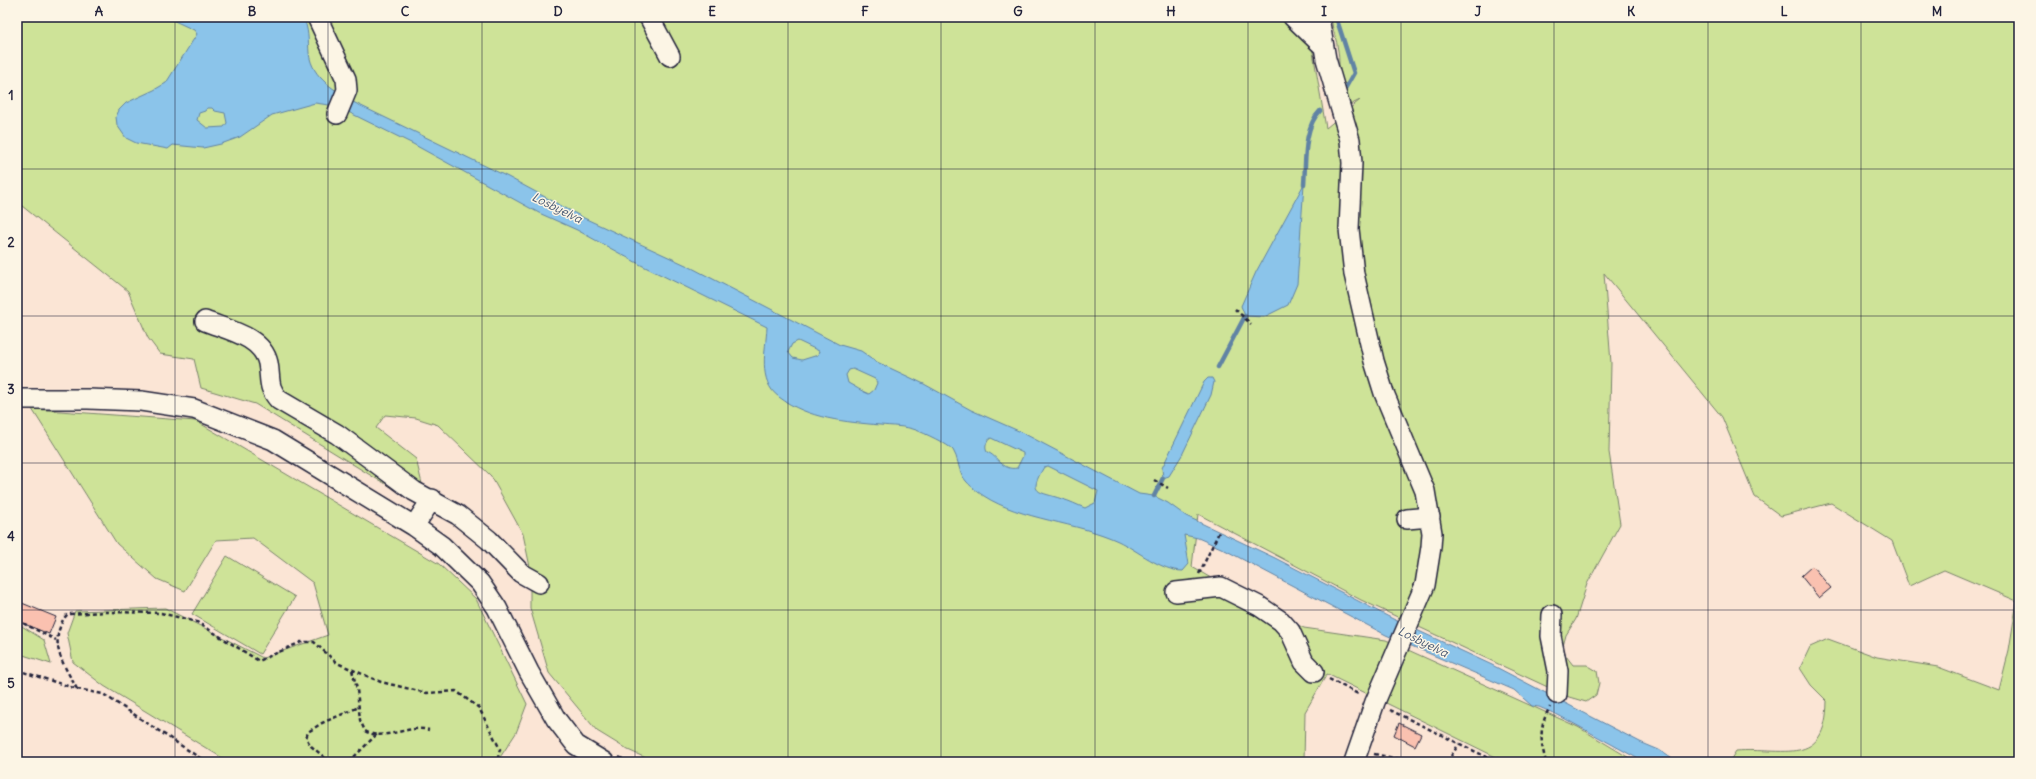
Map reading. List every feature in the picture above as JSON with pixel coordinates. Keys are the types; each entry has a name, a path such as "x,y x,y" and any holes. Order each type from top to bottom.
{"street":[{"path":"317,17 346,79 347,90 337,114"},
{"path":"649,17 670,56"},
{"path":"1293,17 1323,46"},
{"path":"1319,17 1323,46 1350,140 1352,163 1349,229 1354,274 1366,327 1384,393 1425,491 1432,539 1425,585 1375,702 1356,756"},
{"path":"205,321 246,337 260,346 266,354 272,392 279,400 337,434 414,491 432,499 458,515 489,540 521,573 538,583"},
{"path":"17,400 88,399 141,402 194,409 273,440 414,526 442,546 480,583 497,608 529,672 556,719 576,745 610,758"},
{"path":"414,526 432,499"},
{"path":"1407,519 1430,517"},
{"path":"1184,591 1221,587 1259,606 1281,621 1290,631 1304,662 1314,672"},
{"path":"1552,615 1551,636 1558,671 1556,694"}],"path":[{"path":"1235,309 1251,324"},
{"path":"1154,480 1168,488"},
{"path":"1184,591 1213,545 1220,530"},
{"path":"77,689 58,653 56,640 64,618 68,614 107,612 161,613 197,622 259,661 301,642 314,642 337,662 381,682 427,693 456,691 479,708 500,749 498,762"},
{"path":"17,620 56,640"},
{"path":"352,669 362,726 368,733 383,734 417,729 429,730"},
{"path":"17,670 77,689 103,694 206,762"},
{"path":"1314,672 1497,762"},
{"path":"330,762 311,746 306,738 308,732 322,723 359,707"},
{"path":"1545,716 1541,731 1541,747 1546,762"},
{"path":"349,762 377,734"},
{"path":"1448,762 1459,744"},
{"path":"1356,756 1413,762"},
{"path":"610,758 629,762"},
{"path":"1168,762 1212,762"}],"green space":[{"path":"17,17 1307,17 1326,128 1360,100 1350,105 1342,94 1340,87 1339,57 1331,17 2019,17 2019,762 1729,762 1736,751 1799,750 1810,746 1819,737 1825,723 1827,701 1811,685 1800,668 1810,647 1828,639 1877,657 1938,667 1999,690 2009,650 2017,601 1944,570 1909,586 1892,541 1831,503 1781,516 1755,497 1722,417 1604,273 1611,363 1609,452 1620,524 1587,584 1576,619 1566,635 1563,646 1566,656 1573,665 1587,665 1597,671 1599,683 1596,695 1586,702 1569,697 1361,600 1198,514 1192,567 1259,606 1304,628 1386,640 1578,727 1636,762 1506,762 1327,674 1305,712 1304,762 655,762 628,750 597,731 549,673 530,608 530,567 523,534 491,476 438,425 416,418 385,415 376,428 416,459 423,488 416,500 375,478 255,404 201,388 194,359 160,354 148,338 128,291 17,202"},
{"path":"32,409 196,421 439,564 476,599 527,704 516,733 497,762 229,762 104,686 73,662 67,633 75,611 165,608 263,658 328,635 313,583 253,538 216,540 185,591 157,579 117,544"},
{"path":"227,556 295,597 260,654 192,614"},
{"path":"17,623 44,640 51,664 17,653"}],"water":[{"name":"Losbyelva","path":"166,17 303,17 307,30 311,62 315,70 326,83 355,103 508,177 584,218 688,266 840,345 861,351 877,362 924,384 971,410 1021,432 1139,494 1154,496 1168,503 1186,516 1275,558 1393,619 1492,665 1640,742 1659,750 1677,762 1644,762 1558,715 1539,707 1532,706 1514,690 1386,635 1221,548 1198,538 1184,535 1189,564 1183,571 1166,568 1118,541 1085,529 1032,516 999,504 984,496 966,481 953,450 920,431 903,427 841,421 815,415 802,410 779,397 768,383 764,365 767,327 641,265 577,230 539,213 413,144 336,106 315,103 272,115 240,137 221,144 203,148 173,145 168,149 136,143 126,138 117,125 116,117 119,110 126,103 166,83 197,34 194,30","holes":["207,108 212,108 215,111 225,113 227,123 224,127 207,128 197,120 199,113 205,111","798,341 819,351 818,355 802,360 793,358 788,352 792,344","853,369 875,379 877,383 874,390 869,394 848,383 846,375 849,370","991,438 1023,453 1017,468 1004,465 987,452 986,444","1048,466 1098,491 1095,503 1085,508 1042,493 1036,487 1039,476 1044,467"]},
{"path":"1304,184 1297,284 1288,305 1264,317 1245,316 1241,306 1256,272"},
{"path":"1208,378 1212,378 1214,382 1211,395 1182,455 1169,476 1163,478 1162,468 1204,382"}],"building":[{"path":"1812,566 1831,588 1819,598 1801,576"},
{"path":"17,601 56,617 49,634 17,621"},
{"path":"1399,723 1421,734 1415,746 1394,735"}],"waterway":[{"path":"1336,17 1354,73 1342,94"},
{"path":"1304,184 1306,145 1311,126 1320,111"},
{"path":"1218,367 1245,316"},
{"path":"1154,496 1163,478"}]}
